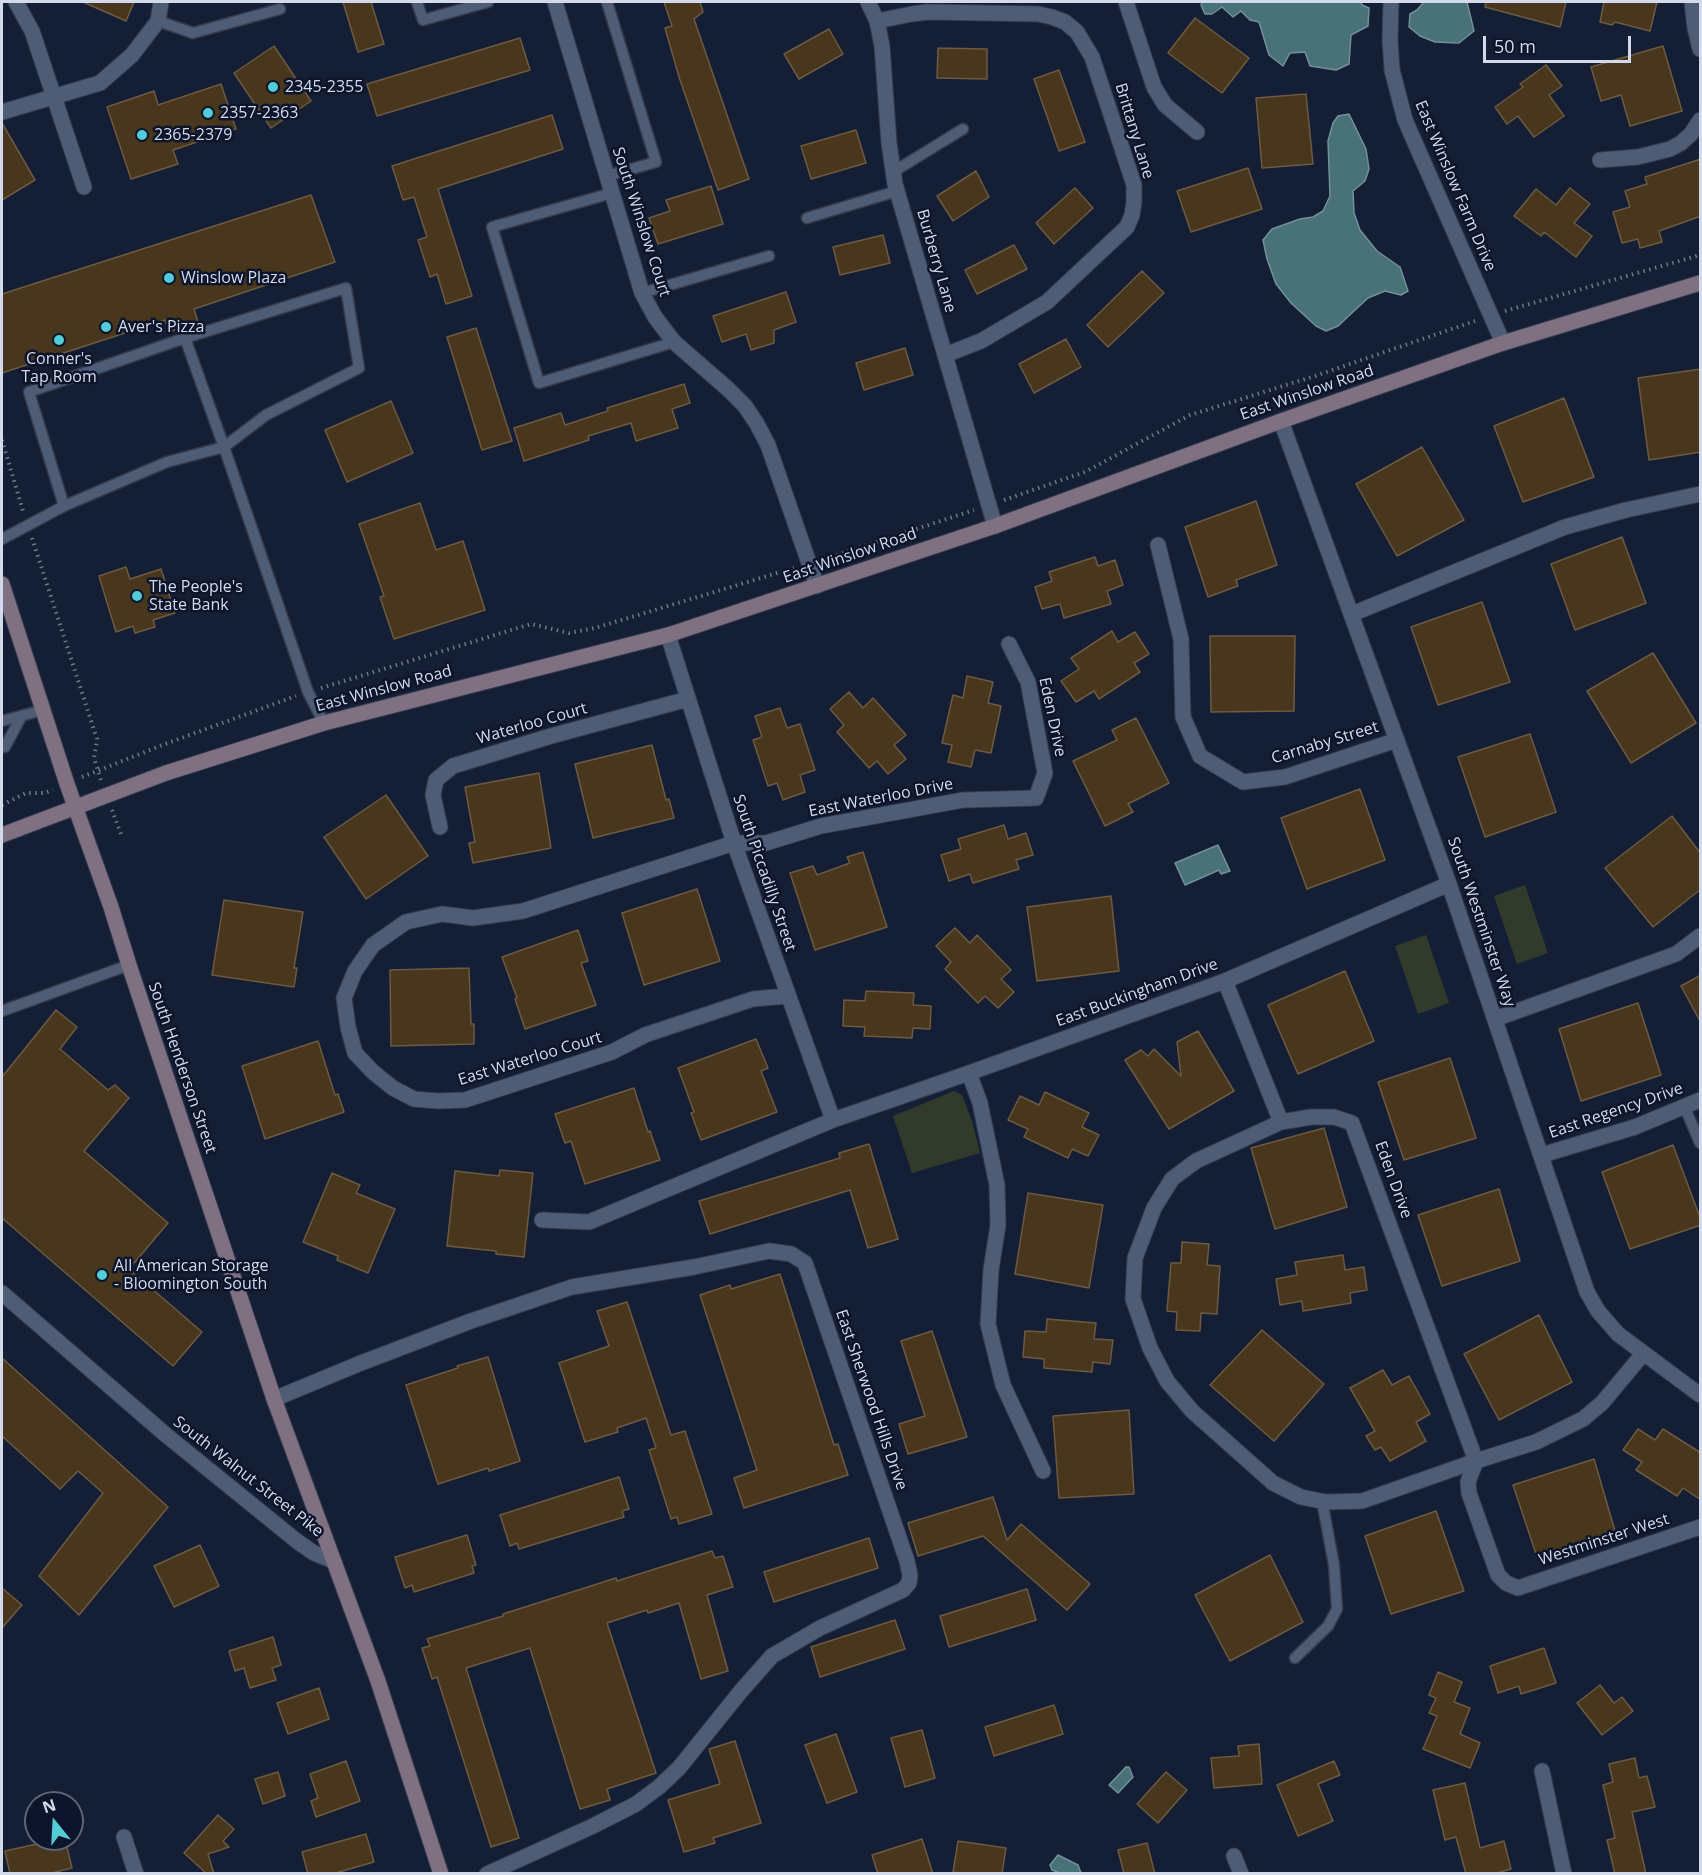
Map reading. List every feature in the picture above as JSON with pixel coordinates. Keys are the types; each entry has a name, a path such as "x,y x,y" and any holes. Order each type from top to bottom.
{"main road":[{"name":"East Winslow Road","path":"2,835 166,773 324,723 668,635 995,526 1281,421 1503,344 1701,283"},
{"name":"South Henderson Street","path":"2,584 274,1399 334,1561"},
{"path":"334,1561 378,1681 441,1874"}],"street":[{"path":"16,2 32,31 84,187"},
{"path":"2,112 100,83 132,55 158,21 161,2"},
{"name":"South Winslow Court","path":"555,2 642,293 654,317 674,342 728,389 745,406 756,424 768,445 817,586"},
{"name":"Burberry Lane","path":"868,2 877,21 882,46 892,172 995,526"},
{"path":"1126,2 1154,87 1165,105 1197,132"},
{"name":"East Winslow Farm Drive","path":"1391,2 1392,70 1405,120 1503,344"},
{"path":"1692,2 1695,28 1701,49"},
{"name":"Brittany Lane","path":"877,21 928,12 1038,14 1065,22 1077,32 1092,57 1134,185 1132,215 1127,227 1047,302 981,341 945,355"},
{"path":"1600,160 1638,157 1670,149 1686,138 1701,120"},
{"name":"South Westminster Way","path":"1281,421 1449,884 1587,1292 1606,1323 1618,1334 1701,1395"},
{"path":"1352,614 1566,527 1626,510 1701,494"},
{"name":"Carnaby Street","path":"1158,546 1181,639 1183,717 1200,756 1243,782 1285,777 1397,740"},
{"name":"South Piccadilly Street","path":"668,635 734,843 833,1120"},
{"name":"Eden Drive","path":"1009,644 1028,682 1046,773 1036,798"},
{"name":"Waterloo Court","path":"440,827 433,795 436,780 453,766 551,736 688,699"},
{"name":"East Waterloo Drive","path":"734,843 766,843 821,826 963,800 1036,798"},
{"name":"East Waterloo Court","path":"734,843 523,911 473,918 442,914 406,922 373,945 355,971 344,998 355,1053 393,1088 414,1099 465,1100 612,1052 645,1035 753,999 788,996"},
{"name":"East Buckingham Drive","path":"833,1120 969,1074 1225,981 1449,884"},
{"path":"1495,1019 1676,954 1701,936"},
{"path":"1225,981 1281,1122 1196,1161 1172,1179 1154,1208 1135,1258 1133,1299 1150,1348 1167,1381 1192,1411 1273,1483 1301,1497 1322,1501 1362,1501 1536,1442 1583,1419 1602,1402 1643,1354"},
{"path":"969,1074 980,1103 997,1185 998,1225 991,1270 988,1324 1003,1385 1043,1471"},
{"name":"East Regency Drive","path":"1542,1155 1635,1127 1701,1100"},
{"name":"Eden Drive","path":"1281,1122 1311,1117 1334,1117 1352,1123 1476,1461"},
{"path":"542,1220 589,1222 833,1120"},
{"name":"East Sherwood Hills Drive","path":"274,1399 471,1321 572,1287 694,1267 769,1251 791,1254 805,1263 907,1561 909,1583 903,1590 820,1628 772,1656 679,1768 636,1804 487,1874"},
{"name":"South Walnut Street Pike","path":"2,1293 166,1435 298,1542 314,1553 334,1561"},
{"name":"Westminster West","path":"1476,1461 1468,1482 1468,1494 1498,1575 1506,1583 1518,1588 1701,1527"},
{"path":"1542,1771 1564,1874"},
{"path":"124,1837 136,1874"},
{"path":"1234,1856 1241,1874"}],"lane":[{"path":"417,2 423,20 488,2"},
{"path":"607,176 656,162 608,2"},
{"path":"158,21 193,33 280,9"},
{"path":"892,172 963,129"},
{"path":"807,218 897,191"},
{"path":"612,193 492,227 538,383 674,342"},
{"path":"642,293 769,256"},
{"path":"2,539 64,506 167,462 224,447 266,415 359,368 346,288 185,338 29,392 64,506"},
{"path":"185,338 308,692 324,723"},
{"path":"2,721 43,710"},
{"path":"5,747 21,717"},
{"path":"2,1011 129,965"},
{"path":"1684,1108 1701,1143"},
{"path":"1295,1658 1328,1626 1337,1609 1334,1565 1322,1501"}],"path":[{"path":"2,440 97,739 94,759 97,770 308,692 531,624 569,633 595,628 850,552 1085,472 1190,415 1315,376 1524,304 1701,255"},
{"path":"2,805 26,793 44,793"}],"shaded area":[{"path":"1203,2 1361,2 1369,8 1368,26 1351,35 1349,64 1336,70 1310,66 1305,52 1290,53 1283,66 1269,55 1259,22 1250,20 1241,11 1233,17 1222,7 1212,14 1205,14 1201,5"},
{"path":"1424,2 1467,2 1474,31 1459,43 1435,42 1420,36 1409,27 1410,14"},
{"path":"1349,114 1366,149 1369,169 1365,181 1353,191 1354,213 1360,230 1377,251 1400,267 1408,291 1401,295 1385,291 1368,298 1338,326 1326,331 1316,326 1291,303 1276,284 1263,240 1272,229 1313,217 1323,211 1330,196 1328,141 1333,123 1338,116"},
{"path":"1218,845 1230,871 1221,874 1219,870 1185,885 1175,863"},
{"path":"1525,885 1548,953 1517,964 1494,896"},
{"path":"1426,935 1449,1003 1418,1014 1395,946"},
{"path":"954,1091 962,1095 972,1121 980,1153 912,1173 893,1116"},
{"path":"1126,1767 1129,1767 1133,1777 1118,1793 1109,1785"},
{"path":"1058,1855 1078,1865 1081,1873 1060,1873 1052,1870 1050,1865"}],"building":[{"path":"83,2 134,2 126,21"},
{"path":"343,2 371,2 384,44 358,52"},
{"path":"664,2 700,2 703,12 694,19 749,179 718,190 679,77 665,28 672,26"},
{"path":"1486,2 1566,2 1560,27 1485,7"},
{"path":"1604,2 1657,2 1650,31 1615,22 1612,25 1600,22"},
{"path":"1195,18 1249,58 1222,93 1168,53"},
{"path":"829,29 843,54 799,79 784,54"},
{"path":"520,38 530,70 377,116 367,84"},
{"name":"2345-2355","path":"274,46 311,101 271,128 234,73"},
{"path":"1663,46 1682,111 1630,126 1621,95 1601,101 1591,67"},
{"path":"938,48 987,49 987,79 937,78"},
{"path":"1546,65 1562,86 1549,95 1564,116 1534,137 1518,116 1507,124 1495,107 1523,87 1520,84"},
{"path":"1059,70 1085,142 1059,151 1034,79"},
{"path":"221,84 236,129 173,150 178,164 131,179 107,107 154,91 158,105"},
{"path":"1306,94 1313,164 1262,168 1256,98"},
{"path":"552,115 563,149 438,189 472,296 446,304 437,274 430,277 418,240 427,237 414,197 403,200 392,166"},
{"path":"2,123 35,180 2,200"},
{"path":"856,130 866,163 811,179 801,146"},
{"path":"1701,159 1701,216 1659,231 1662,242 1640,248 1638,239 1622,243 1613,212 1630,207 1625,191 1647,184 1645,177"},
{"path":"1248,168 1262,209 1191,232 1177,191"},
{"path":"976,171 989,197 953,221 937,196"},
{"path":"711,186 723,224 658,244 649,218 670,211 666,200"},
{"path":"1075,188 1093,208 1054,244 1036,223"},
{"path":"1570,188 1590,204 1574,223 1592,236 1576,257 1544,232 1541,236 1514,216 1536,189 1556,205"},
{"name":"Winslow Plaza","path":"311,195 335,262 194,309 198,322 169,332 165,320 2,373 2,294"},
{"path":"883,235 890,263 840,275 833,247"},
{"path":"1014,245 1027,269 977,294 965,270"},
{"path":"1142,271 1164,293 1108,347 1087,325"},
{"path":"786,292 796,322 774,330 774,343 751,350 746,334 722,342 713,316"},
{"path":"476,328 512,441 482,450 447,337"},
{"path":"1066,339 1081,367 1034,393 1019,364"},
{"path":"905,348 913,375 864,390 856,363"},
{"path":"1701,369 1701,452 1649,460 1638,378"},
{"path":"684,384 690,403 672,409 678,428 636,441 631,423 588,436 589,440 524,461 514,428 561,413 565,425 608,411 607,408"},
{"path":"1564,398 1594,477 1523,502 1494,426"},
{"path":"391,401 413,453 347,482 325,430"},
{"path":"1422,447 1464,520 1397,556 1356,484"},
{"path":"1256,501 1277,565 1236,580 1238,586 1208,597 1185,527"},
{"path":"420,503 436,550 463,541 485,610 394,639 380,597 384,596 359,524"},
{"path":"1622,537 1646,603 1575,630 1551,564"},
{"path":"1095,557 1098,566 1115,560 1123,585 1107,591 1111,604 1064,618 1060,604 1042,609 1035,587 1052,581 1049,572"},
{"name":"The People's State Bank","path":"126,567 130,579 161,569 175,613 153,620 155,627 135,633 133,626 116,632 99,576"},
{"path":"1482,602 1510,682 1438,705 1411,627"},
{"path":"1112,631 1118,642 1135,632 1149,654 1134,663 1140,672 1099,699 1094,691 1076,702 1061,681 1079,669 1071,658"},
{"path":"1210,636 1295,636 1294,711 1211,712"},
{"path":"1653,653 1696,723 1631,763 1587,691"},
{"path":"967,676 993,682 988,703 1001,706 991,753 975,750 971,767 948,762 952,745 942,743 953,695 963,698"},
{"path":"849,692 863,708 873,698 906,735 894,745 906,759 888,774 877,761 869,768 837,732 844,725 830,709"},
{"path":"780,708 787,728 800,724 815,770 800,775 805,792 783,800 777,783 768,786 753,740 762,737 755,716"},
{"path":"1136,718 1169,783 1128,804 1133,812 1105,826 1073,761 1117,740 1112,730"},
{"path":"1530,734 1556,812 1485,837 1458,757"},
{"path":"652,745 666,800 669,799 674,818 593,838 575,764"},
{"path":"539,773 551,848 473,863 469,843 475,842 465,787"},
{"path":"1360,789 1385,860 1307,889 1281,818"},
{"path":"386,795 428,856 366,899 324,837"},
{"path":"1672,816 1701,854 1701,889 1653,927 1605,868"},
{"path":"1004,825 1008,839 1026,833 1033,855 1016,860 1019,869 973,883 970,874 949,881 941,855 961,849 958,839"},
{"path":"863,852 887,927 815,950 790,873 813,866 817,875 850,863 847,857"},
{"path":"697,889 720,961 644,985 622,913"},
{"path":"1111,896 1119,971 1037,981 1027,907"},
{"path":"224,900 303,912 294,968 297,968 294,987 212,975"},
{"path":"955,928 970,943 977,935 1011,970 1001,979 1014,992 998,1008 985,996 978,1003 945,969 951,962 936,946"},
{"path":"578,930 588,961 581,963 596,1005 525,1029 515,999 517,998 502,957"},
{"path":"469,968 474,1044 391,1046 390,970"},
{"path":"1345,971 1374,1041 1298,1074 1268,1005"},
{"path":"1701,975 1701,1023 1681,986"},
{"path":"866,991 914,993 913,1005 931,1006 930,1029 913,1028 912,1038 864,1036 865,1027 843,1026 844,1000 865,1001"},
{"path":"1638,1003 1661,1075 1581,1101 1559,1029"},
{"path":"56,1010 77,1027 60,1049 108,1090 115,1085 129,1098 84,1151 168,1223 129,1269 202,1332 173,1366 2,1218 2,1077"},
{"path":"1198,1031 1234,1091 1169,1129 1125,1060 1141,1050 1148,1056 1154,1049 1181,1076 1177,1042"},
{"path":"756,1039 768,1068 761,1071 777,1112 701,1140 691,1113 694,1112 678,1068"},
{"path":"318,1041 335,1095 338,1094 344,1112 265,1139 242,1066"},
{"path":"1450,1058 1476,1138 1404,1160 1378,1082"},
{"path":"634,1088 660,1160 585,1184 571,1141 565,1143 555,1114"},
{"path":"1045,1092 1089,1113 1082,1127 1099,1135 1088,1156 1072,1149 1068,1158 1024,1137 1028,1129 1008,1120 1020,1096 1039,1105"},
{"path":"1324,1128 1347,1207 1275,1229 1251,1148"},
{"path":"869,1144 898,1239 868,1248 850,1190 710,1234 699,1201 840,1158 839,1153"},
{"path":"1673,1145 1701,1225 1630,1249 1602,1172"},
{"path":"500,1170 533,1173 524,1257 496,1254 496,1251 447,1246 455,1171 499,1176"},
{"path":"332,1173 360,1185 356,1193 395,1209 368,1273 337,1260 338,1256 303,1242"},
{"path":"1499,1189 1520,1261 1442,1286 1418,1215"},
{"path":"1028,1193 1103,1205 1089,1288 1015,1274"},
{"path":"1182,1242 1209,1244 1207,1265 1220,1266 1217,1314 1201,1313 1200,1331 1176,1330 1177,1312 1167,1311 1171,1263 1181,1263"},
{"path":"1343,1255 1345,1270 1364,1267 1367,1290 1350,1293 1351,1303 1303,1311 1302,1301 1280,1305 1276,1279 1297,1275 1295,1262"},
{"path":"780,1274 834,1445 838,1444 848,1475 744,1508 734,1478 757,1470 700,1295 730,1285 731,1289"},
{"path":"627,1302 671,1435 685,1431 712,1514 679,1524 677,1517 671,1519 649,1450 656,1448 646,1418 617,1428 618,1432 585,1442 559,1363 609,1346 597,1311"},
{"path":"1539,1315 1572,1382 1499,1420 1464,1354"},
{"path":"1047,1319 1096,1323 1094,1339 1113,1340 1110,1364 1093,1362 1092,1372 1044,1368 1044,1359 1023,1357 1025,1331 1046,1332"},
{"path":"1262,1330 1324,1384 1274,1441 1210,1385"},
{"path":"932,1331 967,1437 908,1454 899,1424 925,1416 901,1341"},
{"path":"488,1357 520,1461 489,1471 488,1468 438,1484 406,1385"},
{"path":"2,1358 168,1507 79,1615 39,1576 103,1493 78,1471 60,1489 2,1436"},
{"path":"1383,1370 1392,1385 1409,1376 1430,1414 1416,1422 1426,1441 1390,1461 1381,1447 1375,1450 1366,1436 1375,1431 1350,1388"},
{"path":"1129,1410 1134,1494 1059,1498 1053,1416"},
{"path":"1638,1429 1655,1440 1663,1429 1701,1453 1701,1500 1683,1488 1677,1496 1636,1470 1642,1462 1623,1450"},
{"path":"1594,1459 1615,1531 1537,1557 1513,1485"},
{"path":"619,1477 629,1509 622,1511 624,1517 519,1549 517,1543 510,1546 500,1515"},
{"path":"993,1497 1007,1540 1021,1524 1090,1584 1067,1610 983,1536 918,1556 908,1523"},
{"path":"1436,1511 1464,1591 1391,1614 1365,1536"},
{"path":"467,1535 476,1565 472,1566 474,1573 414,1592 412,1585 405,1588 395,1557"},
{"path":"869,1538 878,1568 774,1602 764,1572"},
{"path":"200,1545 219,1586 174,1607 154,1566"},
{"path":"712,1551 715,1558 723,1556 733,1587 707,1595 728,1671 701,1679 679,1603 648,1613 647,1610 607,1623 656,1773 607,1789 610,1800 580,1809 530,1648 466,1668 519,1838 491,1847 437,1677 432,1679 422,1648 430,1646 427,1639 616,1578 617,1581"},
{"path":"1270,1555 1303,1622 1230,1661 1195,1595"},
{"path":"2,1588 22,1605 2,1628"},
{"path":"1027,1589 1036,1620 949,1647 940,1616"},
{"path":"895,1620 905,1649 820,1677 811,1647"},
{"path":"273,1637 281,1665 272,1668 276,1680 250,1688 244,1668 235,1671 229,1651"},
{"path":"1544,1648 1556,1683 1521,1694 1519,1686 1498,1693 1490,1666"},
{"path":"1438,1672 1462,1682 1454,1702 1470,1708 1460,1734 1480,1743 1470,1768 1423,1749 1437,1716 1429,1713 1436,1698 1429,1695"},
{"path":"1600,1685 1614,1703 1622,1697 1633,1711 1602,1735 1577,1703"},
{"path":"319,1688 329,1719 288,1734 277,1703"},
{"path":"1054,1705 1063,1734 994,1756 985,1727"},
{"path":"922,1730 935,1778 905,1787 891,1738"},
{"path":"836,1734 857,1792 827,1803 805,1745"},
{"path":"735,1741 761,1823 713,1838 715,1843 684,1852 668,1800 720,1784 709,1749"},
{"path":"1259,1744 1262,1784 1214,1788 1211,1758 1239,1756 1238,1746"},
{"path":"1635,1758 1639,1778 1647,1776 1655,1807 1632,1812 1646,1874 1615,1874 1607,1840 1615,1838 1603,1785 1613,1782 1609,1764"},
{"path":"346,1761 360,1801 316,1817 311,1801 318,1798 310,1774"},
{"path":"1334,1761 1340,1775 1318,1784 1333,1821 1298,1836 1277,1785"},
{"path":"278,1772 285,1796 263,1804 255,1779"},
{"path":"1166,1772 1187,1790 1158,1823 1137,1804"},
{"path":"1465,1783 1480,1848 1504,1841 1511,1869 1493,1874 1466,1874 1456,1837 1445,1840 1433,1790"},
{"path":"218,1815 234,1829 223,1841 229,1847 208,1854 214,1874 207,1874 184,1853"},
{"path":"366,1834 374,1862 332,1874 308,1874 302,1852"},
{"path":"922,1839 933,1874 878,1874 872,1855"},
{"path":"958,1841 1006,1848 1002,1874 953,1872"},
{"path":"1147,1843 1155,1874 1124,1874 1118,1850"},
{"path":"24,1847 24,1851 68,1851 72,1868 47,1874 10,1874 5,1851"}],"place":[{"name":"2345-2355","path":"273,87"},
{"name":"2357-2363","path":"208,113"},
{"name":"2365-2379","path":"142,135"},
{"name":"Winslow Plaza","path":"169,278"},
{"name":"Aver's Pizza","path":"106,327"},
{"name":"Conner's Tap Room","path":"59,340"},
{"name":"The People's State Bank","path":"137,596"},
{"name":"All American Storage - Bloomington South","path":"102,1275"}]}
